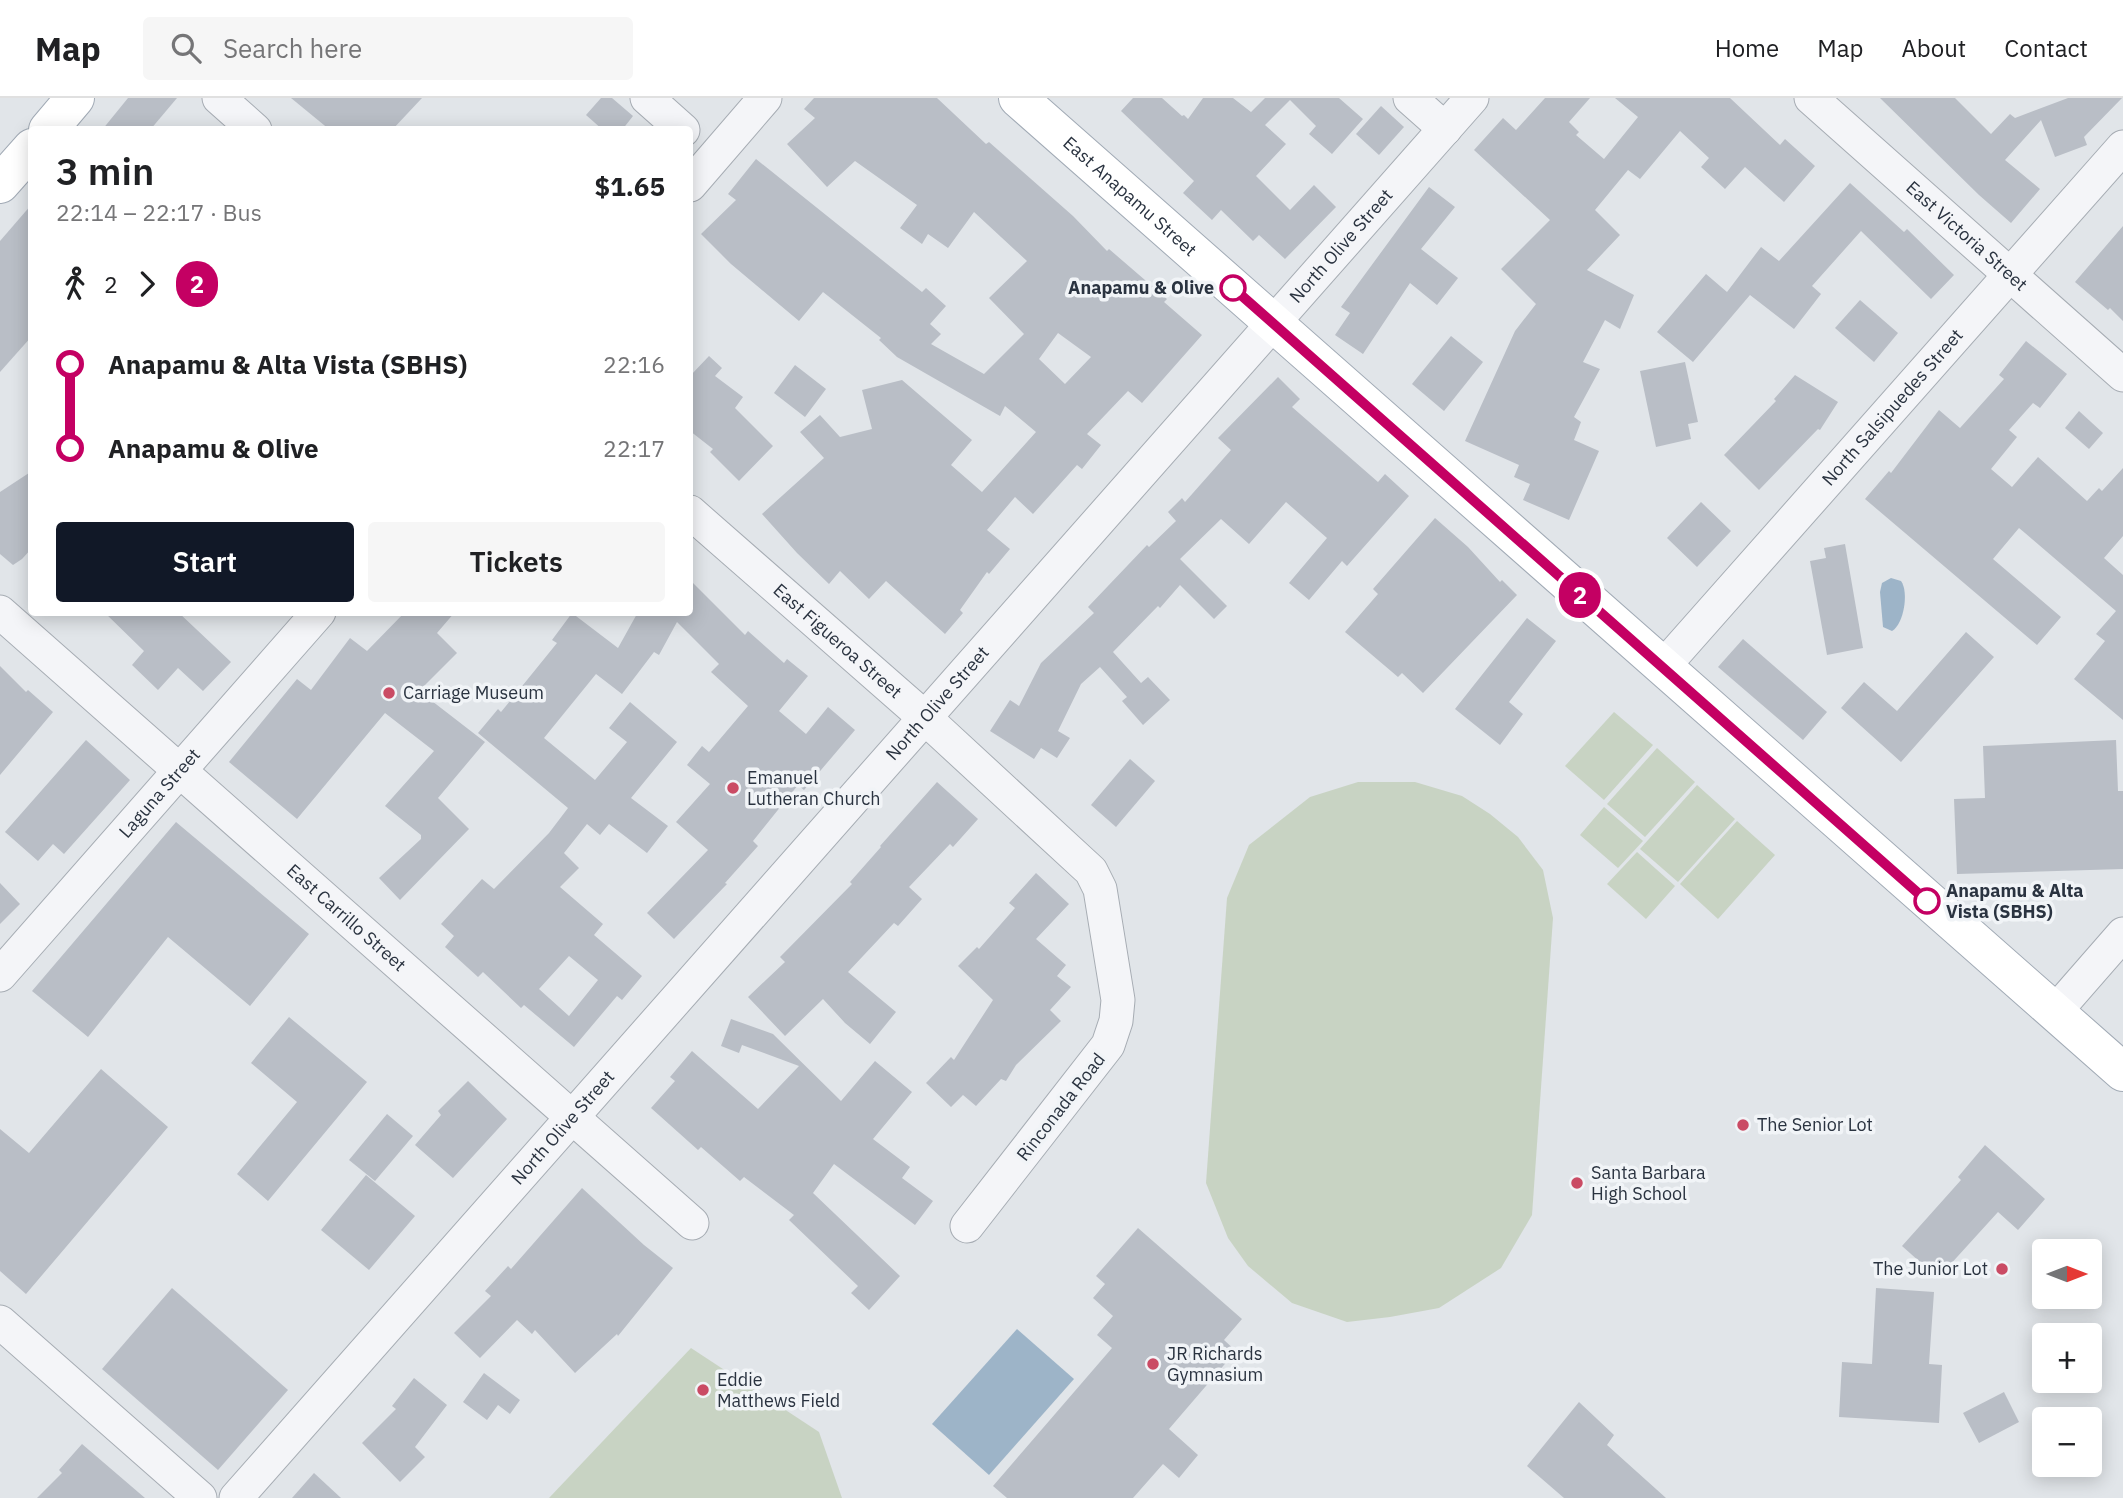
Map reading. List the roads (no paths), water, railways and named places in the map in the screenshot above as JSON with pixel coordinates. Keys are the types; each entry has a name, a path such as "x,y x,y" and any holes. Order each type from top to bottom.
{"main road":[{"path":"51,126 75,98"},
{"name":"East Anapamu Street","path":"1018,98 2123,1072"},
{"path":"0,184 28,152"}],"street":[{"path":"219,98 250,126"},
{"path":"648,98 679,126"},
{"path":"693,182 765,98"},
{"path":"1410,98 1445,129"},
{"name":"North Olive Street","path":"236,1498 1472,98"},
{"name":"East Victoria Street","path":"1820,101 2008,275 2123,375"},
{"path":"693,138 715,157"},
{"name":"North Salsipuedes Street","path":"1662,668 2123,147"},
{"name":"East Figueroa Street","path":"693,515 924,717 1091,871 1100,890"},
{"name":"East Carrillo Street","path":"0,612 573,1115 692,1223"},
{"name":"Laguna Street","path":"0,975 316,616"},
{"name":"Rinconada Road","path":"967,1226 1108,1045 1116,1021 1118,1000 1100,890"},
{"path":"2054,1013 2123,934"},
{"path":"5,1337 200,1498"}],"water":[{"path":"1891,578 1901,581 1905,592 1900,622 1892,631 1883,627 1880,592 1882,583"},
{"path":"1017,1329 1074,1379 989,1475 932,1424"}],"place":[{"name":"Anapamu & Olive","path":"1233,288"},
{"name":"Carriage Museum","path":"389,693"},
{"name":"Emanuel Lutheran Church","path":"733,788"},
{"name":"Anapamu & Alta Vista (SBHS)","path":"1927,901"},
{"name":"The Senior Lot","path":"1743,1125"},
{"name":"Santa Barbara High School","path":"1577,1183"},
{"name":"The Junior Lot","path":"2002,1269"},
{"name":"JR Richards Gymnasium","path":"1153,1364"},
{"name":"Eddie Matthews Field","path":"703,1390"}]}
